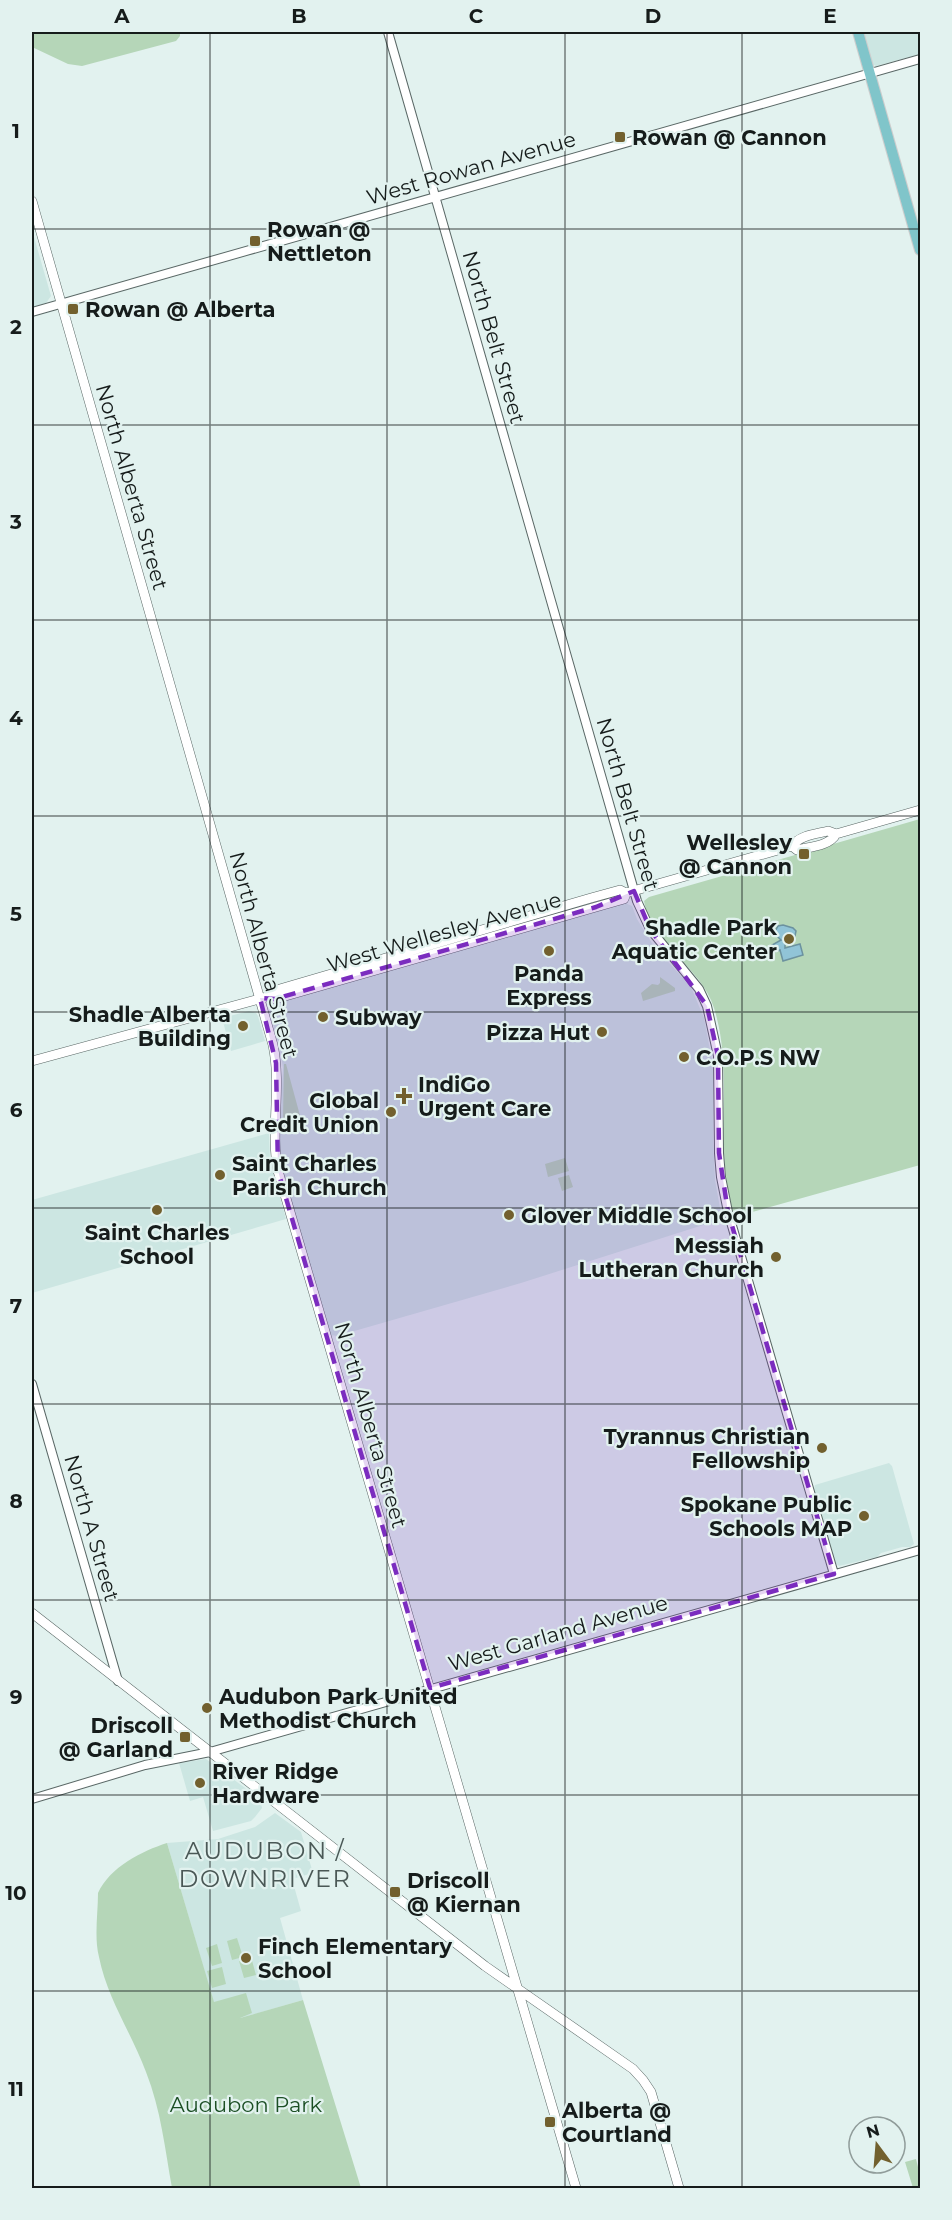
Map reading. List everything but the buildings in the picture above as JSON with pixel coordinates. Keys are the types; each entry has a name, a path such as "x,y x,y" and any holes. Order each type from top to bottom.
{"main road":[{"path":"858,32 921,250"},
{"name":"North Alberta Street","path":"32,201 265,997 276,1063 275,1144 278,1172 576,2188"},
{"name":"West Wellesley Avenue","path":"32,1061 265,997 273,991 620,890 630,892 792,846 797,850 816,845 832,840 836,834 921,810"},
{"name":"West Wellesley Avenue","path":"265,997 274,999 624,899 630,892"},
{"path":"380,959 404,962 429,945"},
{"path":"32,1613 485,1966 633,2069 644,2080 652,2096 679,2188"},
{"name":"North Alberta Street","path":"510,1963 524,1985 546,2008"},
{"path":"485,1966 509,1989 529,2026"}],"street":[{"name":"North Belt Street","path":"388,32 630,892 650,929 699,989 707,1006 718,1056 719,1153 728,1212 834,1574"},
{"name":"West Rowan Avenue","path":"32,312 921,59"},
{"name":"North A Street","path":"32,1384 118,1681"},
{"name":"West Garland Avenue","path":"32,1799 145,1766 210,1752 921,1550"}],"highlighted area":[{"path":"634,891 650,929 707,1006 718,1056 719,1153 728,1212 834,1574 430,1688 278,1171 276,1063 260,998 275,999 596,907"}],"shaded area":[{"path":"863,32 920,32 920,54 876,66 872,64"},
{"path":"32,230 51,296 46,303 32,307"},
{"path":"625,903 632,906 653,945 691,987 704,1018 713,1066 715,1180 722,1219 521,1283 337,1336 331,1335 282,1169 279,1145 283,1068 270,1013 271,1006 314,991"},
{"path":"249,1011 258,1016 265,1041 231,1051 222,1018"},
{"name":"Saint Charles School","path":"269,1133 270,1161 286,1219 32,1293 32,1200"},
{"name":"Spokane Public Schools MAP","path":"889,1463 892,1466 914,1544 910,1547 881,1553 877,1557 839,1566 835,1563 814,1490 815,1485"},
{"path":"206,1759 260,1799 262,1808 251,1821 213,1831 203,1797 190,1801 179,1763"},
{"name":"Finch Elementary School","path":"275,1813 301,1832 313,1873 292,1879 301,1911 280,1918 303,2000 220,2024 167,1843 218,1839 255,1827"}],"green space":[{"path":"32,32 180,32 180,36 176,41 82,66 68,64 32,47"},
{"path":"920,819 920,1165 738,1216 732,1209 725,1168 722,1044 714,1008 699,980 656,930 648,917 644,901 649,897"},
{"path":"660,977 675,988 675,991 643,1001 641,993 652,984 658,985"},
{"path":"284,1064 286,1064 302,1123 291,1122 283,1118"},
{"path":"565,1158 569,1171 548,1177 545,1164"},
{"path":"569,1175 573,1187 562,1191 558,1178"},
{"name":"Audubon Park","path":"167,1843 214,2002 246,1993 252,2013 240,2018 303,2000 361,2188 172,2188 162,2130 151,2086 108,1987 99,1957 96,1933 98,1893 110,1875 128,1861"},
{"path":"237,1938 243,1957 232,1960 227,1941"},
{"path":"217,1944 222,1963 212,1966 206,1948"},
{"path":"251,1957 256,1975 244,1978 239,1961"},
{"path":"222,1967 226,1984 212,1988 207,1971"},
{"path":"916,2159 920,2188 913,2188 907,2161"}],"water":[{"path":"783,925 796,931 795,936 785,945 785,948 800,944 803,955 783,961 780,950 774,952 772,945 781,940 775,931 778,926"}],"place":[{"name":"Rowan @ Cannon","path":"620,137"},
{"name":"Rowan @ Nettleton","path":"255,241"},
{"name":"Rowan @ Alberta","path":"73,309"},
{"name":"Wellesley @ Cannon","path":"804,854"},
{"name":"Shadle Park Aquatic Center","path":"789,939"},
{"name":"Panda Express","path":"549,951"},
{"name":"Subway","path":"323,1017"},
{"name":"Shadle Alberta Building","path":"243,1026"},
{"name":"Pizza Hut","path":"602,1032"},
{"name":"C.O.P.S NW","path":"684,1057"},
{"name":"IndiGo Urgent Care","path":"404,1096"},
{"name":"Global Credit Union","path":"391,1112"},
{"name":"Saint Charles Parish Church","path":"220,1175"},
{"name":"Saint Charles School","path":"157,1210"},
{"name":"Glover Middle School","path":"509,1215"},
{"name":"Messiah Lutheran Church","path":"776,1257"},
{"name":"Tyrannus Christian Fellowship","path":"822,1448"},
{"name":"Spokane Public Schools MAP","path":"864,1516"},
{"name":"Audubon Park United Methodist Church","path":"207,1708"},
{"name":"Driscoll @ Garland","path":"185,1737"},
{"name":"River Ridge Hardware","path":"200,1783"},
{"name":"Driscoll @ Kiernan","path":"395,1892"},
{"name":"Finch Elementary School","path":"246,1958"},
{"name":"Alberta @ Courtland","path":"550,2122"}],"district":[{"name":"AUDUBON / DOWNRIVER","path":"265,1864"}]}
